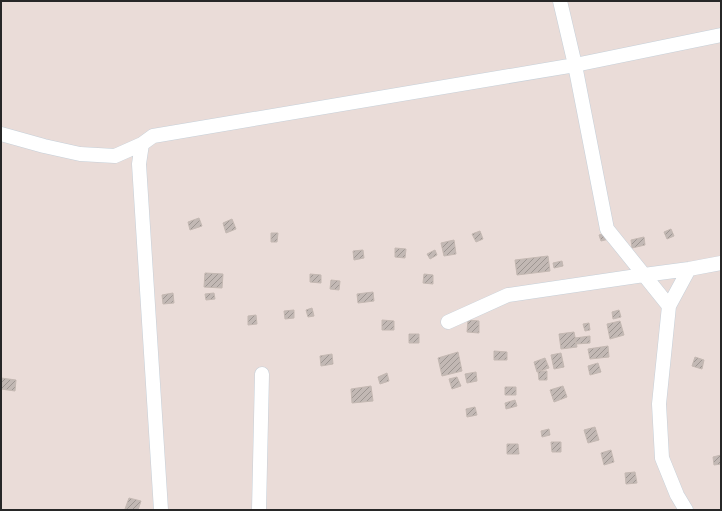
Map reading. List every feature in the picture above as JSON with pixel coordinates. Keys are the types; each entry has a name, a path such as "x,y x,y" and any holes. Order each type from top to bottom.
{"street":[{"path":"560,1 575,65 606,229 669,306"},
{"path":"1,134 80,154 115,156 142,144 153,136 575,65 721,35"},
{"path":"142,144 139,164 161,510"},
{"path":"448,322 508,295 721,263"},
{"path":"686,510 676,495 662,458 659,404 669,306 689,269"},
{"path":"259,510 262,374"}],"building":[{"path":"199,218 202,226 190,230 188,222"},
{"path":"232,219 236,229 226,233 223,223"},
{"path":"671,229 674,236 667,239 664,232"},
{"path":"480,231 483,239 476,242 472,234"},
{"path":"271,233 278,233 277,242 271,242"},
{"path":"607,233 609,239 601,241 599,235"},
{"path":"644,237 645,245 632,248 631,240"},
{"path":"454,240 456,254 444,256 441,243"},
{"path":"395,248 406,249 405,258 395,257"},
{"path":"363,250 364,258 354,260 353,251"},
{"path":"435,250 437,255 430,259 427,254"},
{"path":"548,256 550,271 517,275 515,260"},
{"path":"562,261 563,266 554,268 553,263"},
{"path":"205,273 223,274 222,288 204,287"},
{"path":"310,274 321,275 321,283 310,282"},
{"path":"424,274 433,275 433,284 423,283"},
{"path":"331,280 340,281 339,290 330,289"},
{"path":"373,292 374,301 358,303 357,294"},
{"path":"173,293 174,303 163,304 162,295"},
{"path":"214,293 215,299 206,300 205,294"},
{"path":"312,308 314,316 308,317 306,310"},
{"path":"294,310 294,318 285,319 284,311"},
{"path":"619,310 621,317 613,319 612,312"},
{"path":"256,315 257,324 248,325 248,316"},
{"path":"382,320 394,321 394,330 382,330"},
{"path":"468,320 479,321 479,333 467,332"},
{"path":"620,321 624,335 610,339 607,324"},
{"path":"589,323 590,330 585,331 583,324"},
{"path":"574,332 577,347 561,349 559,334"},
{"path":"409,334 419,334 419,343 409,343"},
{"path":"590,336 590,343 576,344 575,338"},
{"path":"608,346 609,357 590,359 588,349"},
{"path":"494,351 507,352 507,360 494,360"},
{"path":"458,352 462,371 442,376 438,358"},
{"path":"561,353 564,367 554,369 551,355"},
{"path":"332,354 333,364 321,366 320,356"},
{"path":"695,357 704,360 702,369 692,366"},
{"path":"545,358 549,368 537,372 534,362"},
{"path":"598,363 601,372 590,375 588,366"},
{"path":"538,371 547,371 547,380 539,380"},
{"path":"476,372 477,381 467,383 465,374"},
{"path":"387,373 389,381 380,384 378,377"},
{"path":"457,377 461,386 452,389 449,379"},
{"path":"1,378 16,380 15,391 1,389"},
{"path":"371,386 373,401 352,403 351,389"},
{"path":"563,386 567,397 554,402 550,390"},
{"path":"505,387 516,387 516,395 505,395"},
{"path":"515,400 517,406 506,409 505,403"},
{"path":"475,407 477,415 467,417 466,409"},
{"path":"595,427 599,440 588,443 584,430"},
{"path":"549,429 550,435 542,437 541,431"},
{"path":"551,442 561,442 561,452 552,452"},
{"path":"507,444 518,444 519,454 507,454"},
{"path":"611,450 614,462 604,465 601,453"},
{"path":"721,455 721,464 714,465 713,457"},
{"path":"635,472 637,483 626,484 625,473"},
{"path":"129,498 141,501 138,510 125,509"}]}
